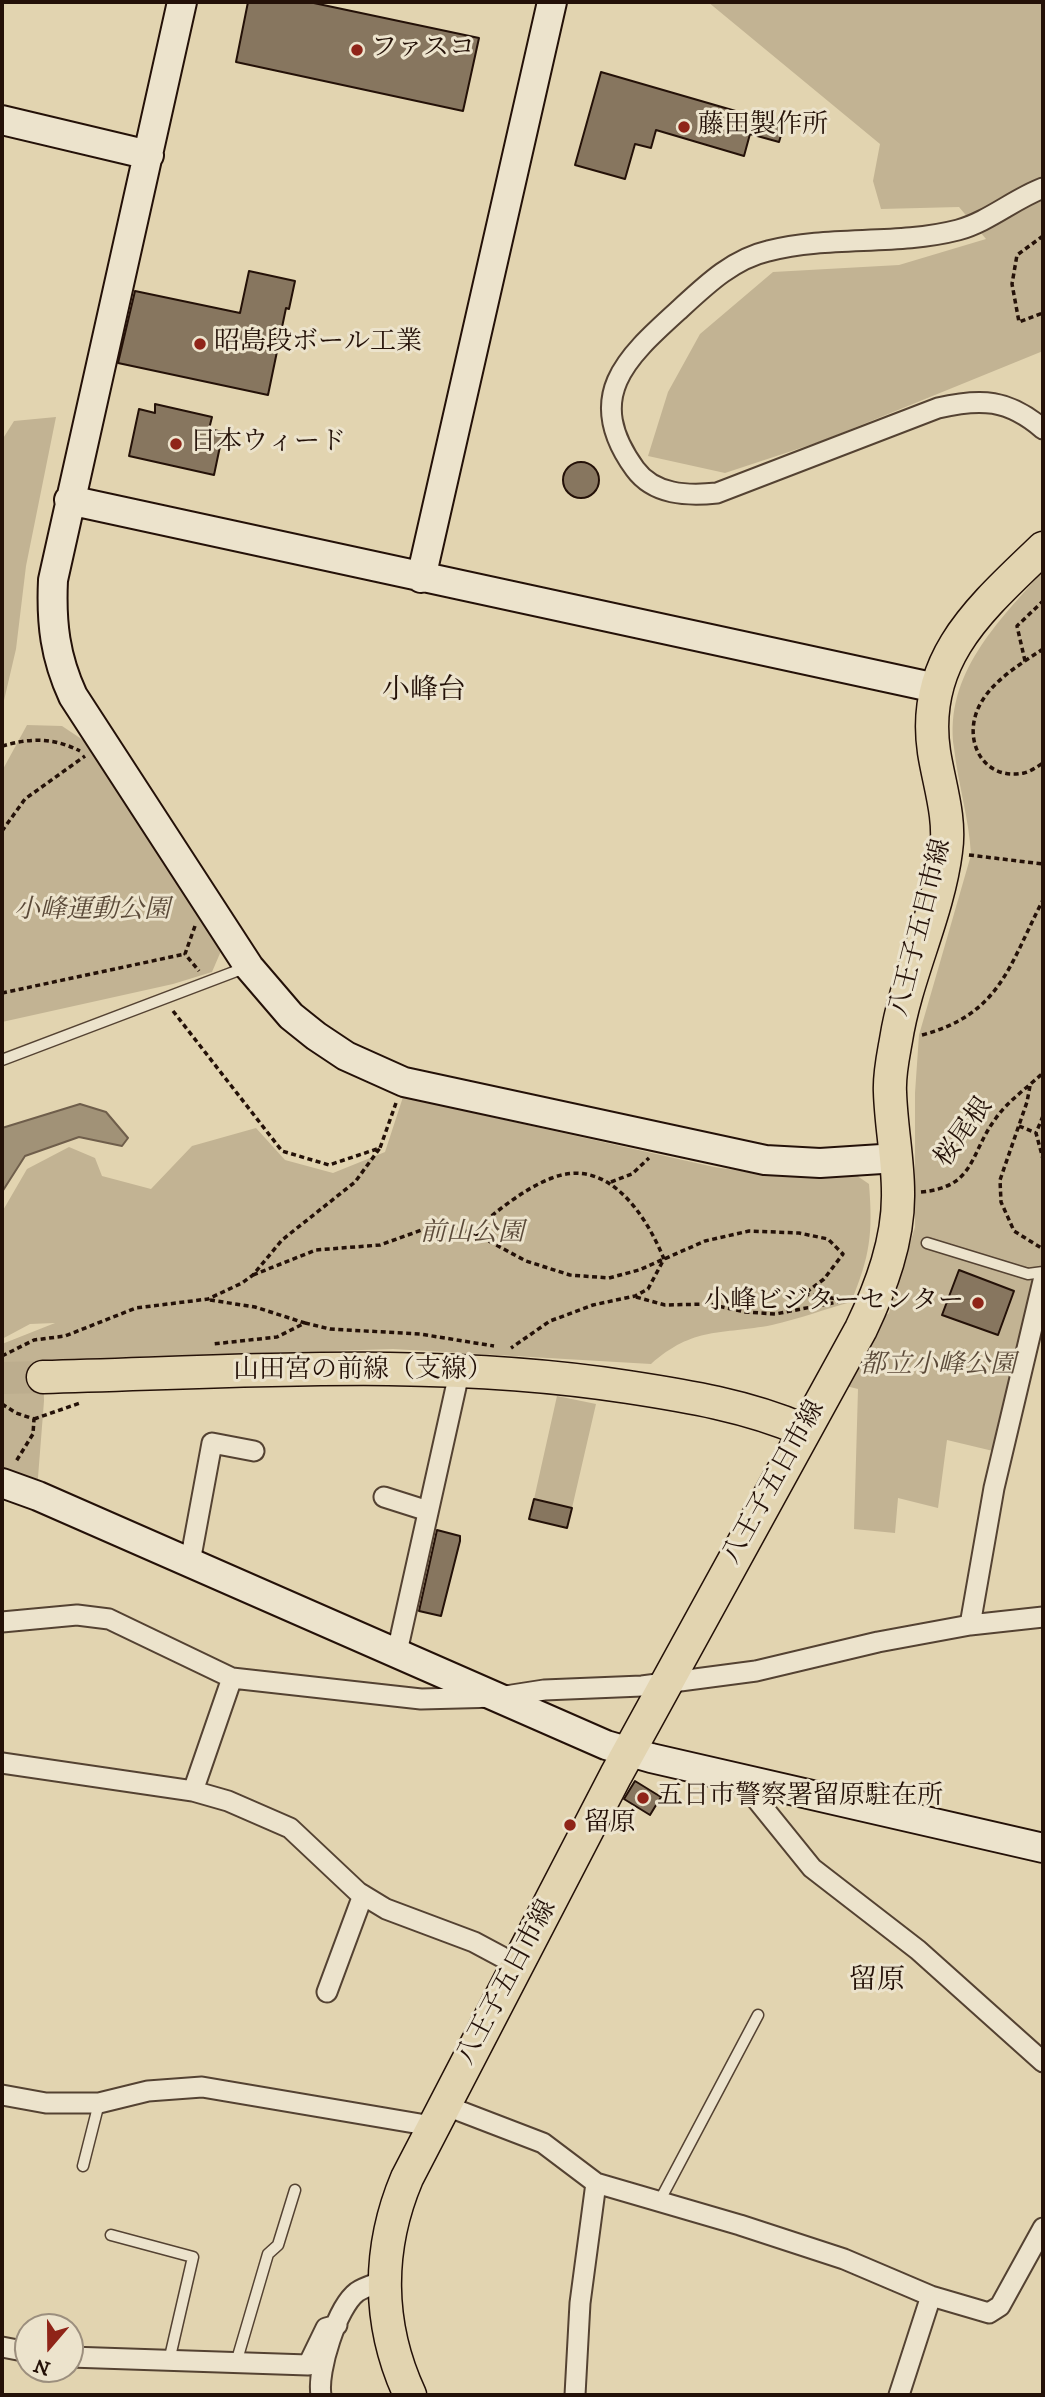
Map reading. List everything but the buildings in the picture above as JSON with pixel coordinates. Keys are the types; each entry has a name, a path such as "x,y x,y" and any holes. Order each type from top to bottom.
{"main road":[{"name":"八王子五日市線","path":"410,2395 390,2339 383,2281 386,2247 396,2206 438,2116 628,1752 861,1329 881,1282 896,1225 897,1158 890,1091 896,1037 946,853 945,810 932,733 936,688 957,639 1043,548"},
{"name":"山田宮の前線（支線）","path":"43,1377 414,1367 460,1369 564,1377 653,1391 743,1409 803,1430"}],"street":[{"path":"182,2 53,580 53,634 60,666 73,696 249,967 291,1016 346,1056 404,1082 765,1160 820,1163 897,1158"},
{"path":"421,578 552,2"},
{"path":"2,120 149,155"},
{"path":"1043,188 961,229 928,237 825,241 767,251 741,260 710,281 639,346 623,365 615,387 612,410 614,432 625,456 641,478 662,490 690,496 717,493 938,408 971,401 999,405 1027,415 1043,429"},
{"path":"69,500 936,688"},
{"path":"970,1625 995,1488 1043,1281"},
{"path":"411,1698 420,1685 409,1657 428,1511 460,1369"},
{"path":"190,1562 212,1443 254,1451"},
{"path":"7,1477 190,1562 628,1752 1043,1847"},
{"path":"384,1497 428,1511"},
{"path":"2,1622 77,1615 108,1619 232,1678 411,1698 499,1697 544,1690 615,1689 667,1683 806,1662 878,1642 970,1625 1043,1617"},
{"path":"193,1791 232,1678"},
{"path":"2,1763 193,1791 228,1801 290,1828 363,1895 386,1909 474,1942 517,1965"},
{"path":"740,1779 812,1868 918,1950 1043,2062"},
{"path":"327,1992 363,1895"},
{"path":"2,2095 46,2103 99,2103 148,2091 202,2087 438,2116 543,2143 596,2183 844,2259 931,2296 989,2313 1000,2306 1043,2228"},
{"path":"575,2395 580,2303 596,2183"},
{"path":"321,2395 320,2374 337,2325 358,2291 383,2281"},
{"path":"899,2395 931,2296"},
{"path":"84,2358 308,2365 326,2328 337,2325"}],"lane":[{"path":"2,1060 249,967"},
{"path":"927,1243 1028,1274 1043,1272"},
{"path":"658,2203 758,2015"},
{"path":"83,2165 99,2103"},
{"path":"236,2363 268,2254 278,2245 295,2190"},
{"path":"111,2235 193,2257 169,2361"}],"path":[{"path":"1043,236 1017,255 1012,284 1019,321 1043,313"},
{"path":"1025,661 1017,626 1043,601"},
{"path":"1043,649 992,688 977,710 972,727 973,744 979,758 1004,772 1024,773 1043,763"},
{"path":"2,746 32,738 62,742 87,755 25,799 2,831"},
{"path":"946,853 1043,864"},
{"path":"919,1035 959,1023 997,992 1043,900"},
{"path":"185,954 196,927 188,915"},
{"path":"185,954 202,974"},
{"path":"2,993 185,954"},
{"path":"176,1015 282,1151 329,1165 380,1148"},
{"name":"桜尾根","path":"916,1193 942,1190 960,1179 997,1116 1043,1073"},
{"path":"253,1275 282,1240 355,1182 380,1148 404,1082"},
{"path":"1030,1085 1000,1180 1001,1202 1014,1231 1043,1249"},
{"path":"1043,1116 1036,1133 1043,1159"},
{"path":"1019,1126 1036,1133"},
{"path":"611,1182 632,1174 651,1154"},
{"path":"472,1232 505,1206 553,1177 593,1174 611,1182 653,1233 664,1259"},
{"path":"208,1299 253,1275 316,1250 380,1245 430,1227 472,1232 526,1261 570,1275 609,1278 705,1241 749,1231 799,1233 828,1239 843,1254 824,1279 804,1294 844,1301"},
{"path":"522,1351 510,1348 550,1321 593,1304 635,1296 648,1289 664,1259"},
{"path":"635,1296 665,1305 709,1304 745,1312 775,1314 853,1297"},
{"path":"2,1356 34,1340 65,1336 136,1308 208,1299 254,1307 330,1329 420,1334 498,1346"},
{"path":"206,1345 277,1337 306,1323"},
{"path":"2,1404 16,1413 34,1419 86,1401"},
{"path":"7,1477 22,1447 33,1434 34,1419"}],"green space":[{"path":"708,2 1043,2 1043,351 822,441 725,473 648,456 668,392 700,334 773,272 899,265 986,239 959,207 881,209 873,181 880,144"},
{"path":"56,417 26,566 16,649 2,709 2,440 14,421"},
{"name":"都立小峰公園","path":"1043,571 1043,1283 993,1451 947,1440 938,1508 898,1498 895,1533 854,1529 858,1389 846,1386 879,1320 889,1313 915,1227 915,1093 919,1035 971,855 954,748 953,721 957,696 966,673 992,630"},
{"name":"小峰運動公園","path":"27,725 62,726 92,746 221,951 212,972 173,984 2,1022 2,771"},
{"name":"前山公園","path":"403,1097 714,1167 783,1177 853,1173 869,1184 871,1217 866,1258 851,1302 772,1325 695,1338 681,1343 651,1364 393,1349 43,1360 44,1401 37,1490 2,1480 2,1344 55,1323 30,1324 2,1339 2,1212 27,1169 69,1147 95,1158 102,1176 151,1189 192,1146 256,1128 285,1160 333,1173 385,1152"},
{"path":"557,1396 596,1404 572,1508 534,1499"}],"shaded area":[{"path":"80,1104 106,1112 128,1138 122,1146 79,1137 25,1156 2,1192 2,1128"}],"tunnel":[{"path":"2,1378 43,1377"}],"place":[{"name":"ファスコ","path":"357,50"},
{"name":"藤田製作所","path":"684,127"},
{"name":"昭島段ボール工業","path":"200,344"},
{"name":"日本ウィード","path":"176,444"},
{"name":"小峰ビジターセンター","path":"978,1303"},
{"name":"五日市警察署留原駐在所","path":"643,1798"},
{"name":"留原","path":"570,1825"}],"district":[{"name":"小峰台","path":"424,692"},
{"name":"留原","path":"877,1982"}]}
